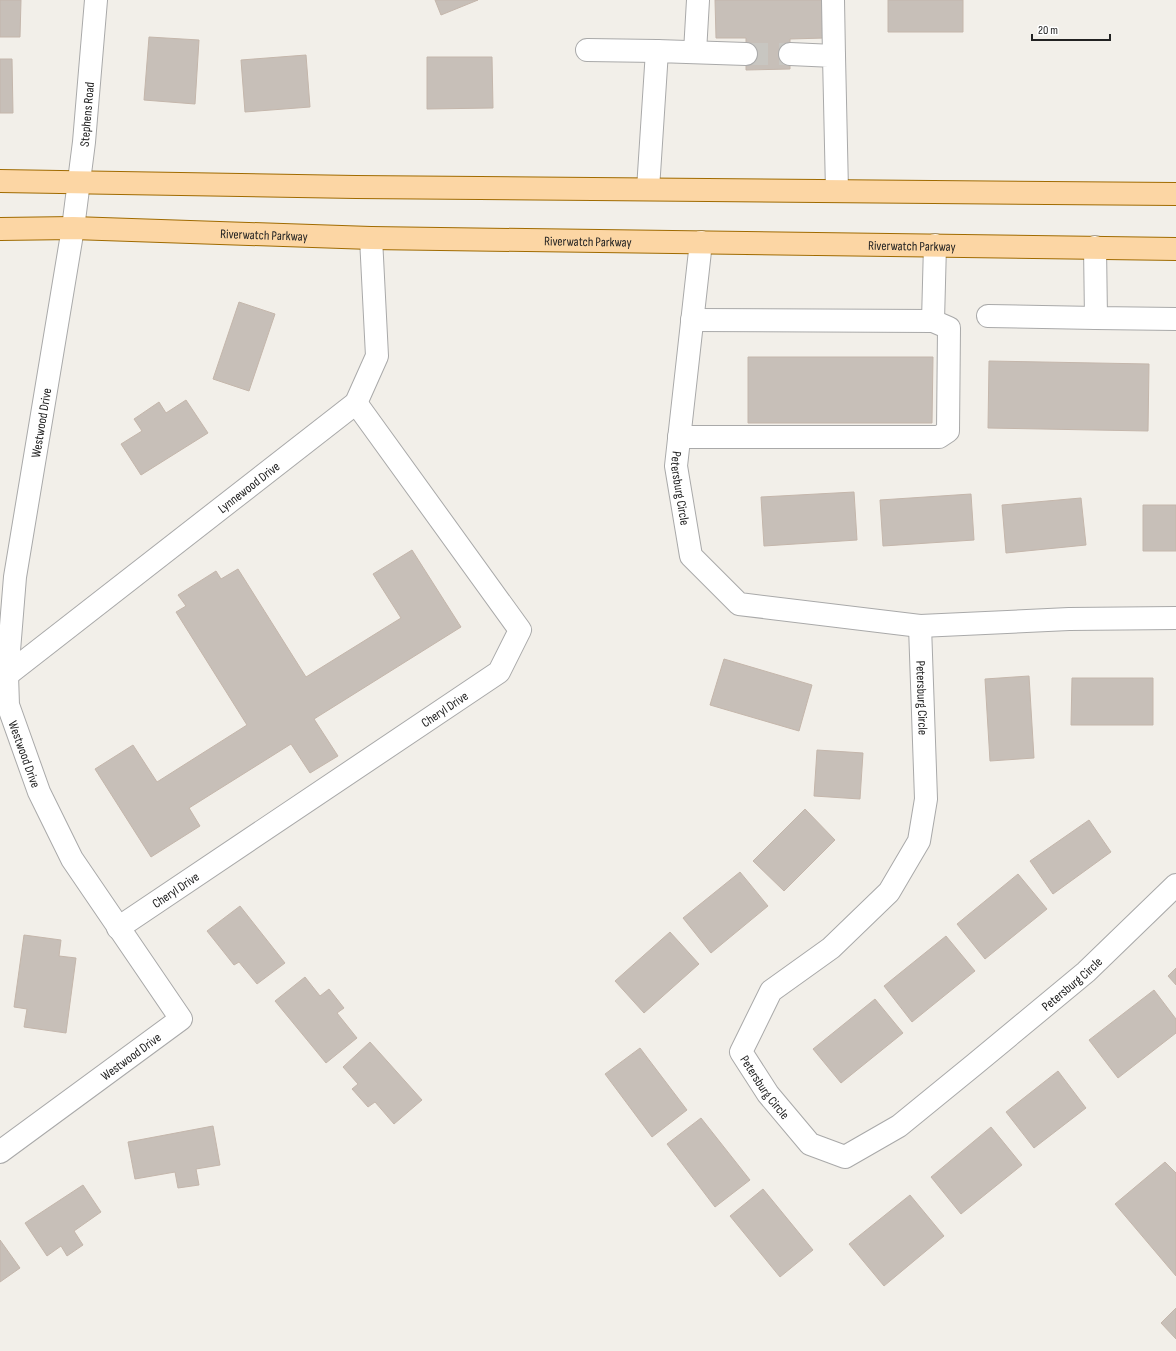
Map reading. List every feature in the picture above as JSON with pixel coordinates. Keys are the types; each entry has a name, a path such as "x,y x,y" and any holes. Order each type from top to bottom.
{"main road":[{"path":"0,181 79,181 356,187 1176,194"},
{"name":"Riverwatch Parkway","path":"0,229 73,228 371,238 1176,249"}],"street":[{"name":"Stephens Road","path":"73,228 79,181 96,0"},
{"path":"695,52 698,0"},
{"path":"833,0 837,191"},
{"path":"587,50 746,54"},
{"path":"648,189 657,51"},
{"path":"790,54 834,56"},
{"name":"Westwood Drive","path":"0,1152 181,1019 72,859 45,804 4,705 15,577 73,228"},
{"name":"Lynnewood Drive","path":"7,675 356,403 377,356 371,238"},
{"name":"Petersburg Circle","path":"700,242 676,466 690,556 739,604 920,626 1069,618 1176,618"},
{"path":"933,321 935,245"},
{"path":"1095,247 1096,318"},
{"path":"988,316 1176,319"},
{"path":"679,437 939,437 948,431 949,328 933,321 692,320"},
{"name":"Cheryl Drive","path":"118,928 499,672 520,630 356,403"},
{"name":"Petersburg Circle","path":"920,626 926,799 919,841 889,892 831,948 771,991 741,1052 768,1094 810,1144 845,1157 899,1126 1086,972 1176,885"}],"building":[{"path":"0,0 21,0 20,37 0,37"},
{"path":"435,0 478,0 441,15"},
{"path":"715,0 824,0 825,38 790,39 790,69 746,70 746,38 716,38"},
{"path":"888,0 963,0 963,32 888,32"},
{"path":"149,37 199,40 195,104 144,100"},
{"path":"306,55 310,107 245,112 241,60"},
{"path":"427,57 492,57 493,108 427,109"},
{"path":"0,59 12,59 13,113 0,113"},
{"path":"239,302 275,314 249,391 213,379"},
{"path":"748,357 933,357 932,423 748,423"},
{"path":"989,361 1149,364 1148,431 988,428"},
{"path":"186,400 208,433 141,475 121,444 142,431 134,419 159,402 166,413"},
{"path":"854,492 857,540 764,546 761,497"},
{"path":"971,494 974,540 883,546 880,500"},
{"path":"1081,498 1086,545 1006,553 1002,505"},
{"path":"1143,505 1176,505 1176,551 1143,551"},
{"path":"412,550 461,627 314,719 338,756 310,773 291,744 189,808 200,826 151,857 95,769 133,745 157,782 247,725 176,612 186,606 178,595 216,571 221,579 238,569 306,677 401,618 373,574"},
{"path":"724,659 812,685 799,731 710,705"},
{"path":"1029,676 1034,758 990,761 985,679"},
{"path":"1072,678 1153,678 1153,725 1071,725"},
{"path":"817,750 863,753 860,799 814,796"},
{"path":"805,809 835,840 784,891 753,861"},
{"path":"1089,820 1111,852 1053,894 1030,861"},
{"path":"740,872 768,906 711,953 683,918"},
{"path":"1018,874 1047,909 985,959 957,924"},
{"path":"240,906 285,963 257,984 239,962 234,965 207,931"},
{"path":"670,932 699,964 644,1013 615,981"},
{"path":"24,935 61,940 59,956 76,958 66,1033 24,1027 27,1009 14,1007"},
{"path":"946,936 975,971 912,1022 884,986"},
{"path":"1176,968 1176,985 1168,976"},
{"path":"305,977 320,996 329,989 344,1008 337,1013 357,1038 326,1063 275,1001"},
{"path":"1154,990 1176,1019 1176,1033 1118,1078 1089,1040"},
{"path":"875,999 903,1033 841,1083 813,1049"},
{"path":"370,1042 422,1100 394,1124 375,1102 368,1107 352,1089 358,1084 343,1067"},
{"path":"640,1048 687,1110 652,1137 605,1074"},
{"path":"1058,1071 1086,1108 1034,1148 1006,1112"},
{"path":"701,1118 750,1180 715,1207 667,1144"},
{"path":"213,1126 220,1165 196,1169 199,1185 178,1188 175,1172 135,1179 128,1142"},
{"path":"991,1127 1022,1165 961,1214 931,1177"},
{"path":"1165,1162 1176,1173 1176,1276 1115,1204"},
{"path":"83,1185 101,1212 74,1231 83,1245 67,1256 61,1246 47,1256 25,1223"},
{"path":"763,1189 813,1250 780,1277 730,1216"},
{"path":"910,1195 944,1236 884,1286 849,1244"},
{"path":"0,1240 20,1268 0,1282"},
{"path":"1176,1308 1176,1339 1161,1323"}],"tunnel":[{"path":"746,54 790,54"}]}
